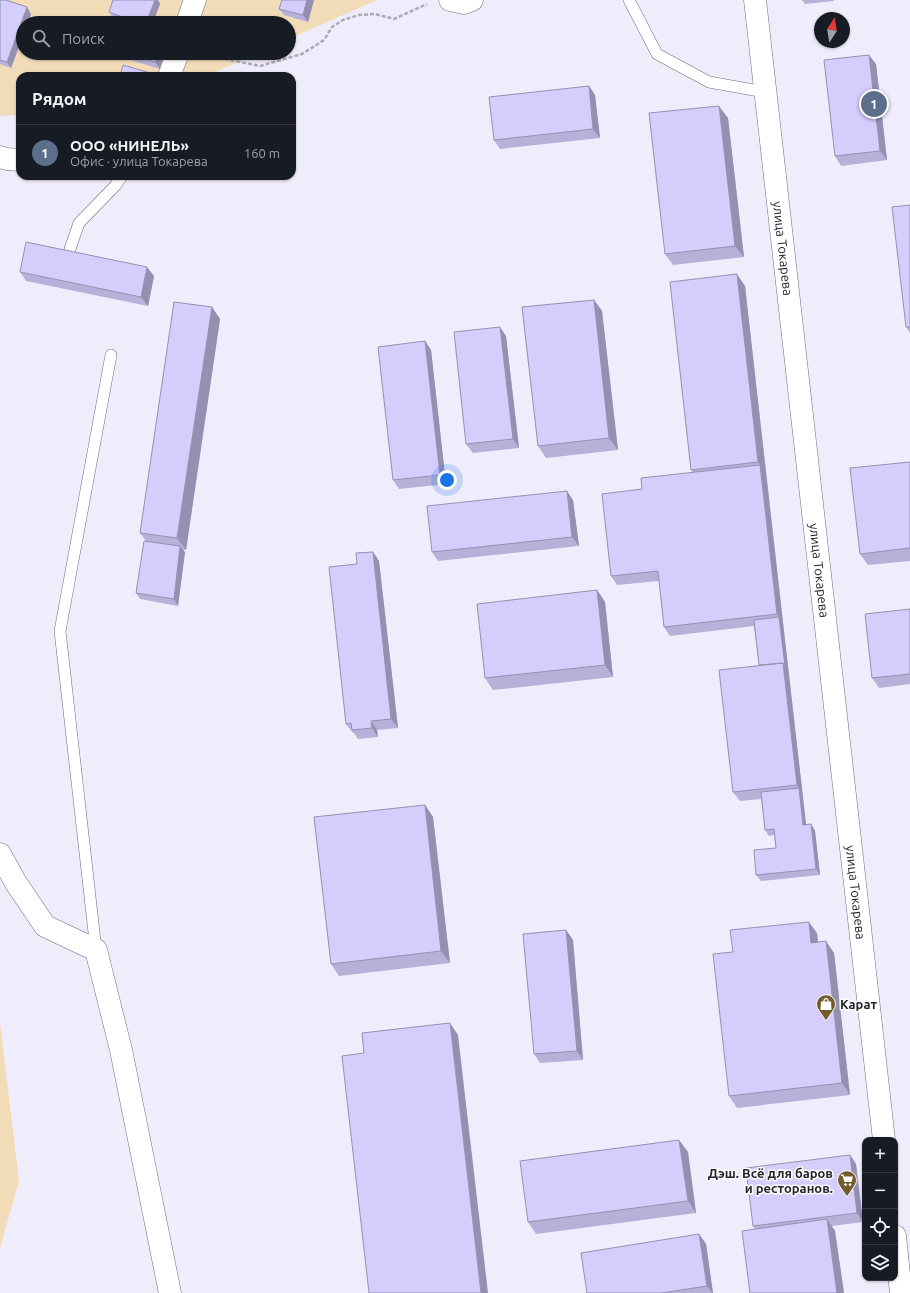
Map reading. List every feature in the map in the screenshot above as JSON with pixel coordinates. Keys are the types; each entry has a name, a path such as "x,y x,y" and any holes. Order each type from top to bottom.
{"street":[{"path":"190,16 195,0"},
{"path":"440,1 464,3 472,0"},
{"name":"улица Токарева","path":"755,0 884,1137"},
{"path":"171,72 175,60"},
{"path":"0,157 16,160"},
{"path":"0,854 16,883 46,926 96,950 121,1050 170,1293"},
{"path":"896,1245 902,1293"}],"lane":[{"path":"629,0 657,54 709,82 765,92"},
{"path":"70,249 79,222 119,180"},
{"path":"96,950 60,631 111,355"}],"path":[{"path":"296,56 302,54 324,40 332,27 343,20 359,15 374,14 394,19 440,1"},
{"path":"230,60 260,66 281,60"}],"shaded area":[{"path":"0,0 377,0 296,36 296,16 16,16 16,60 242,60 216,72 16,72 16,115 0,116"},
{"path":"0,1023 19,1181 0,1248"}],"building":[{"path":"0,0 6,0 27,7 24,16 16,16 16,37 7,62 0,60"},
{"path":"113,0 155,0 149,16 120,16 109,12"},
{"path":"282,0 307,0 303,15 279,9"},
{"path":"869,55 880,151 835,156 824,60"},
{"path":"123,65 147,72 121,72"},
{"path":"589,86 593,129 494,140 489,97"},
{"path":"719,106 735,246 665,254 649,113"},
{"path":"910,205 910,327 906,327 892,207"},
{"path":"26,242 147,267 141,297 20,272"},
{"path":"737,274 758,462 691,470 670,282"},
{"path":"594,300 609,438 538,446 522,307"},
{"path":"174,302 212,307 177,538 140,533"},
{"path":"500,327 513,439 466,444 454,332"},
{"path":"425,341 440,475 393,480 378,347"},
{"path":"910,462 910,548 860,554 850,468"},
{"path":"760,465 777,614 664,627 658,571 611,576 602,494 642,489 641,478"},
{"path":"567,491 572,537 432,552 427,506"},
{"path":"144,541 180,546 174,599 136,593"},
{"path":"373,552 391,719 371,721 372,728 352,730 351,723 346,724 329,567 357,564 356,553"},
{"path":"597,590 605,665 485,678 477,604"},
{"path":"910,609 910,674 872,678 865,614"},
{"path":"779,617 785,666 783,663 759,665 754,620"},
{"path":"783,663 797,785 733,792 719,670"},
{"path":"799,788 803,825 811,824 816,869 756,875 754,850 776,848 774,829 765,830 761,792"},
{"path":"425,805 441,951 331,964 314,817"},
{"path":"809,922 811,943 826,941 842,1083 729,1096 713,954 733,952 730,930"},
{"path":"566,930 577,1051 534,1054 523,934"},
{"path":"450,1023 481,1293 369,1293 342,1056 364,1053 362,1033"},
{"path":"679,1140 688,1201 528,1222 520,1161"},
{"path":"850,1155 857,1213 753,1226 746,1168"},
{"path":"827,1219 837,1293 750,1293 742,1231"},
{"path":"699,1234 707,1286 661,1293 587,1293 581,1253"}],"place":[{"name":"ООО «НИНЕЛЬ»","path":"874,104"},
{"name":"Карат","path":"826,1021"},
{"name":"Дэш. Всё для баров и ресторанов.","path":"847,1197"}]}
